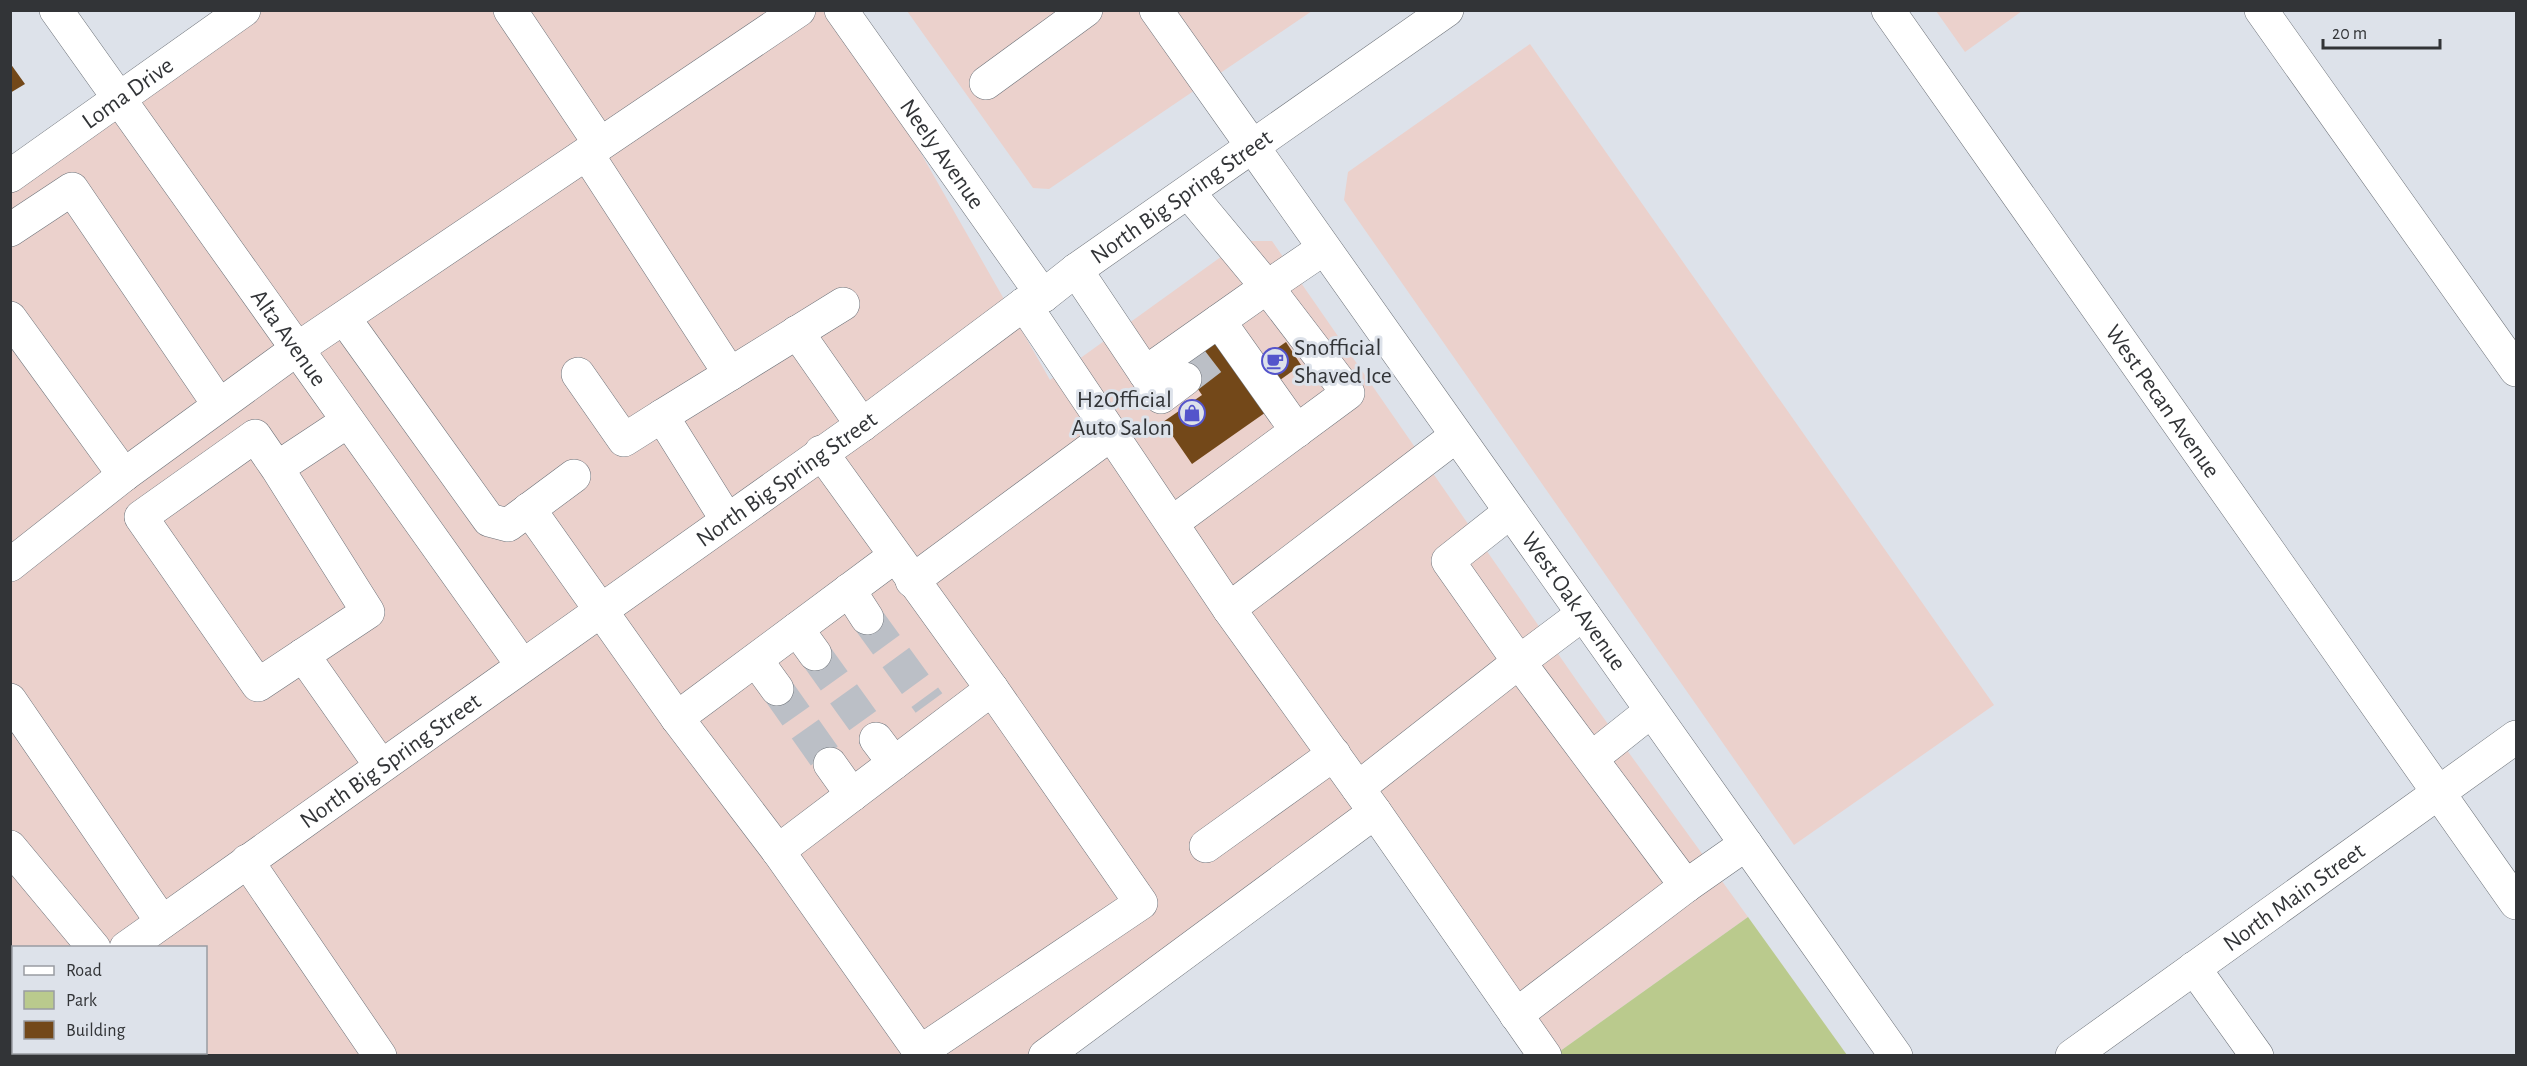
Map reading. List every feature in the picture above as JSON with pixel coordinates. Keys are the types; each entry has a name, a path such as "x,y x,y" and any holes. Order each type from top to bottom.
{"main road":[{"name":"Alta Avenue","path":"56,10 522,665"},
{"name":"Loma Drive","path":"10,176 244,10"},
{"path":"510,10 730,374"},
{"path":"10,565 124,475 297,349 799,10"},
{"path":"986,83 1086,10"},
{"name":"West Oak Avenue","path":"1156,10 1252,149 1896,1056"},
{"name":"North Big Spring Street","path":"129,946 862,425 1076,270 1252,149 1447,10"},
{"path":"2261,10 2517,370"},
{"name":"Neely Avenue","path":"848,13 1034,300 1111,434 1229,609 1367,800 1545,1056"},
{"name":"West Pecan Avenue","path":"1902,16 2438,793 2517,903"},
{"path":"10,230 72,189 219,405"},
{"path":"1172,524 1348,393 1267,287 1189,193"},
{"path":"1145,373 1227,336 1267,287 1323,249"},
{"path":"1076,270 1161,397 1185,379"},
{"path":"578,374 624,440 843,304"},
{"path":"10,318 124,475"},
{"path":"344,318 489,520 508,525 574,476"},
{"path":"797,332 862,425"},
{"path":"1227,336 1297,431"},
{"path":"662,416 727,520"},
{"path":"277,468 348,421"},
{"path":"677,718 756,660 806,642 849,590 904,568 1111,434"},
{"path":"255,436 277,468 368,612 258,685 141,517 255,436"},
{"path":"1229,609 1456,436"},
{"path":"530,508 677,718 778,851 920,1052 1141,903 992,689 822,452"},
{"path":"1509,512 1448,561 1519,662 1686,886"},
{"path":"849,590 867,618"},
{"path":"1045,1056 1367,800 1519,662 1582,614"},
{"path":"303,655 381,766"},
{"path":"756,660 777,689"},
{"path":"778,851 852,795 885,751 936,714 992,689"},
{"path":"10,700 162,922"},
{"path":"1592,758 1651,711"},
{"name":"North Main Street","path":"2072,1056 2517,738"},
{"path":"1206,846 1334,754"},
{"path":"830,764 852,795"},
{"path":"1516,1015 1686,886 1746,844"},
{"path":"10,847 92,946"},
{"path":"247,861 380,1056"},
{"path":"2194,968 2257,1056"}],"shaded area":[{"path":"245,11 840,11 1050,380 1243,241 1272,241 1579,684 1748,917 1556,1054 1388,820 1056,1055 11,1055 10,176"},
{"path":"907,11 1312,11 1049,189 1033,188"},
{"path":"1936,11 2022,11 1965,52"},
{"path":"1530,44 1994,705 1794,845 1344,200 1348,172"}],"green space":[{"path":"1748,917 1847,1055 1557,1056 1556,1054"}],"building":[{"path":"10,63 25,84 10,93"},
{"path":"1216,333 1269,410 1192,464 1163,422 1202,395 1178,360"},
{"path":"1286,342 1301,365 1273,385 1257,362"}],"tunnel":[{"path":"1185,379 1229,345"},
{"path":"867,618 929,703"},
{"path":"815,654 876,739"},
{"path":"777,689 830,764"}],"place":[{"name":"Snofficial Shaved Ice","path":"1275,361"},
{"name":"H2Official Auto Salon","path":"1192,413"}]}
